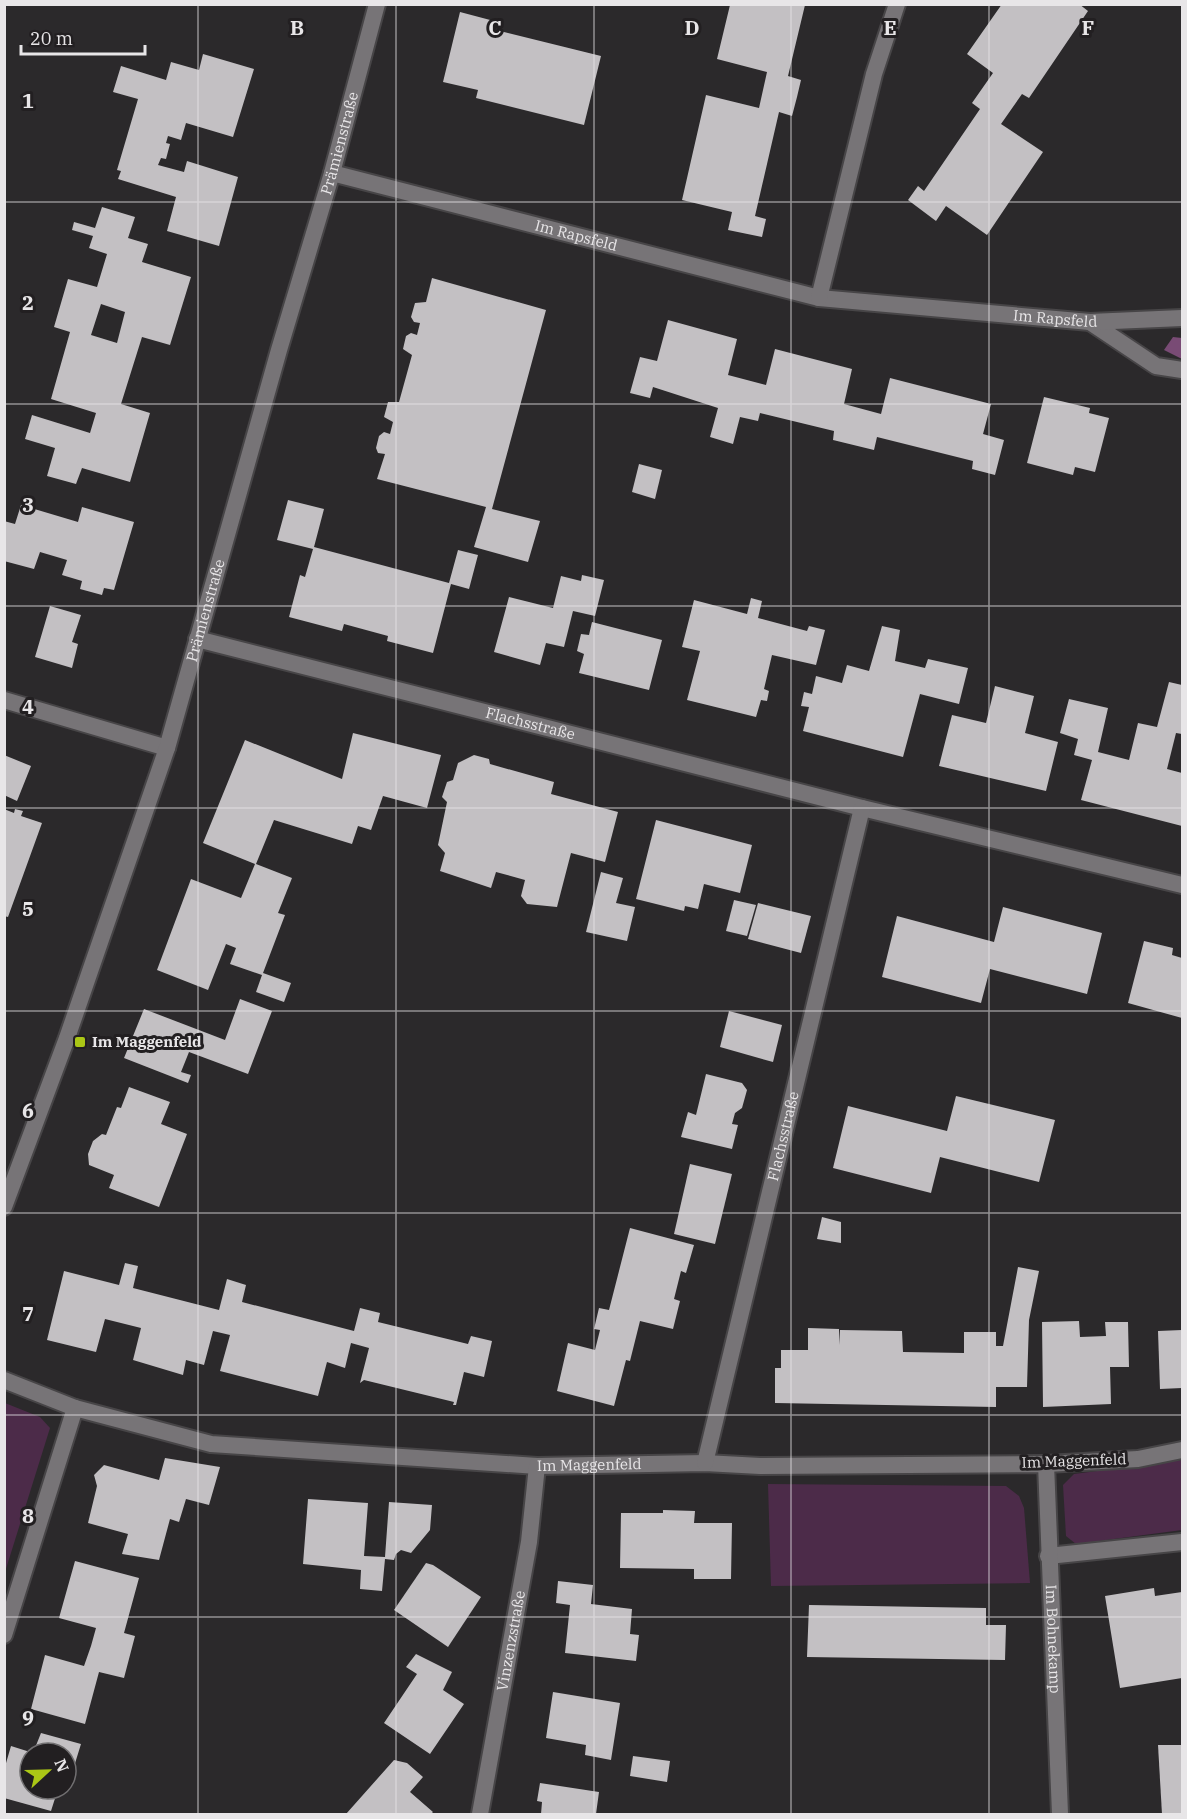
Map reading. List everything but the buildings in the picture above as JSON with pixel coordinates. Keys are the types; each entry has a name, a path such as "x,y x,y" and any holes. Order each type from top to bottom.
{"street":[{"name":"Prämienstraße","path":"4,1207 67,1038 167,748 279,350 332,173 377,4"},
{"path":"819,298 874,74 897,4"},
{"name":"Im Rapsfeld","path":"332,173 819,298 1090,322 1182,318"},
{"path":"1090,322 1156,366 1182,370"},
{"name":"Flachsstraße","path":"197,639 862,808 1182,885"},
{"path":"4,700 167,748"},
{"name":"Flachsstraße","path":"705,1463 862,808"},
{"name":"Im Maggenfeld","path":"4,1380 75,1408 211,1444 537,1466 705,1463 760,1466 1046,1464 1138,1458 1182,1450"},
{"path":"4,1635 75,1408"},
{"name":"Im Bohnekamp","path":"1046,1464 1060,1815"},
{"name":"Vinzenzstraße","path":"480,1815 529,1542 537,1466"},
{"path":"1048,1556 1182,1542"}],"shaded area":[{"path":"1173,337 1182,338 1182,359 1164,350"},
{"path":"5,1403 40,1417 50,1428 5,1572"},
{"path":"1182,1460 1182,1530 1076,1544 1066,1536 1063,1485 1074,1474"},
{"path":"768,1484 1006,1486 1019,1496 1024,1508 1030,1583 771,1586"}],"place":[{"name":"Im Maggenfeld","path":"80,1042"}]}
